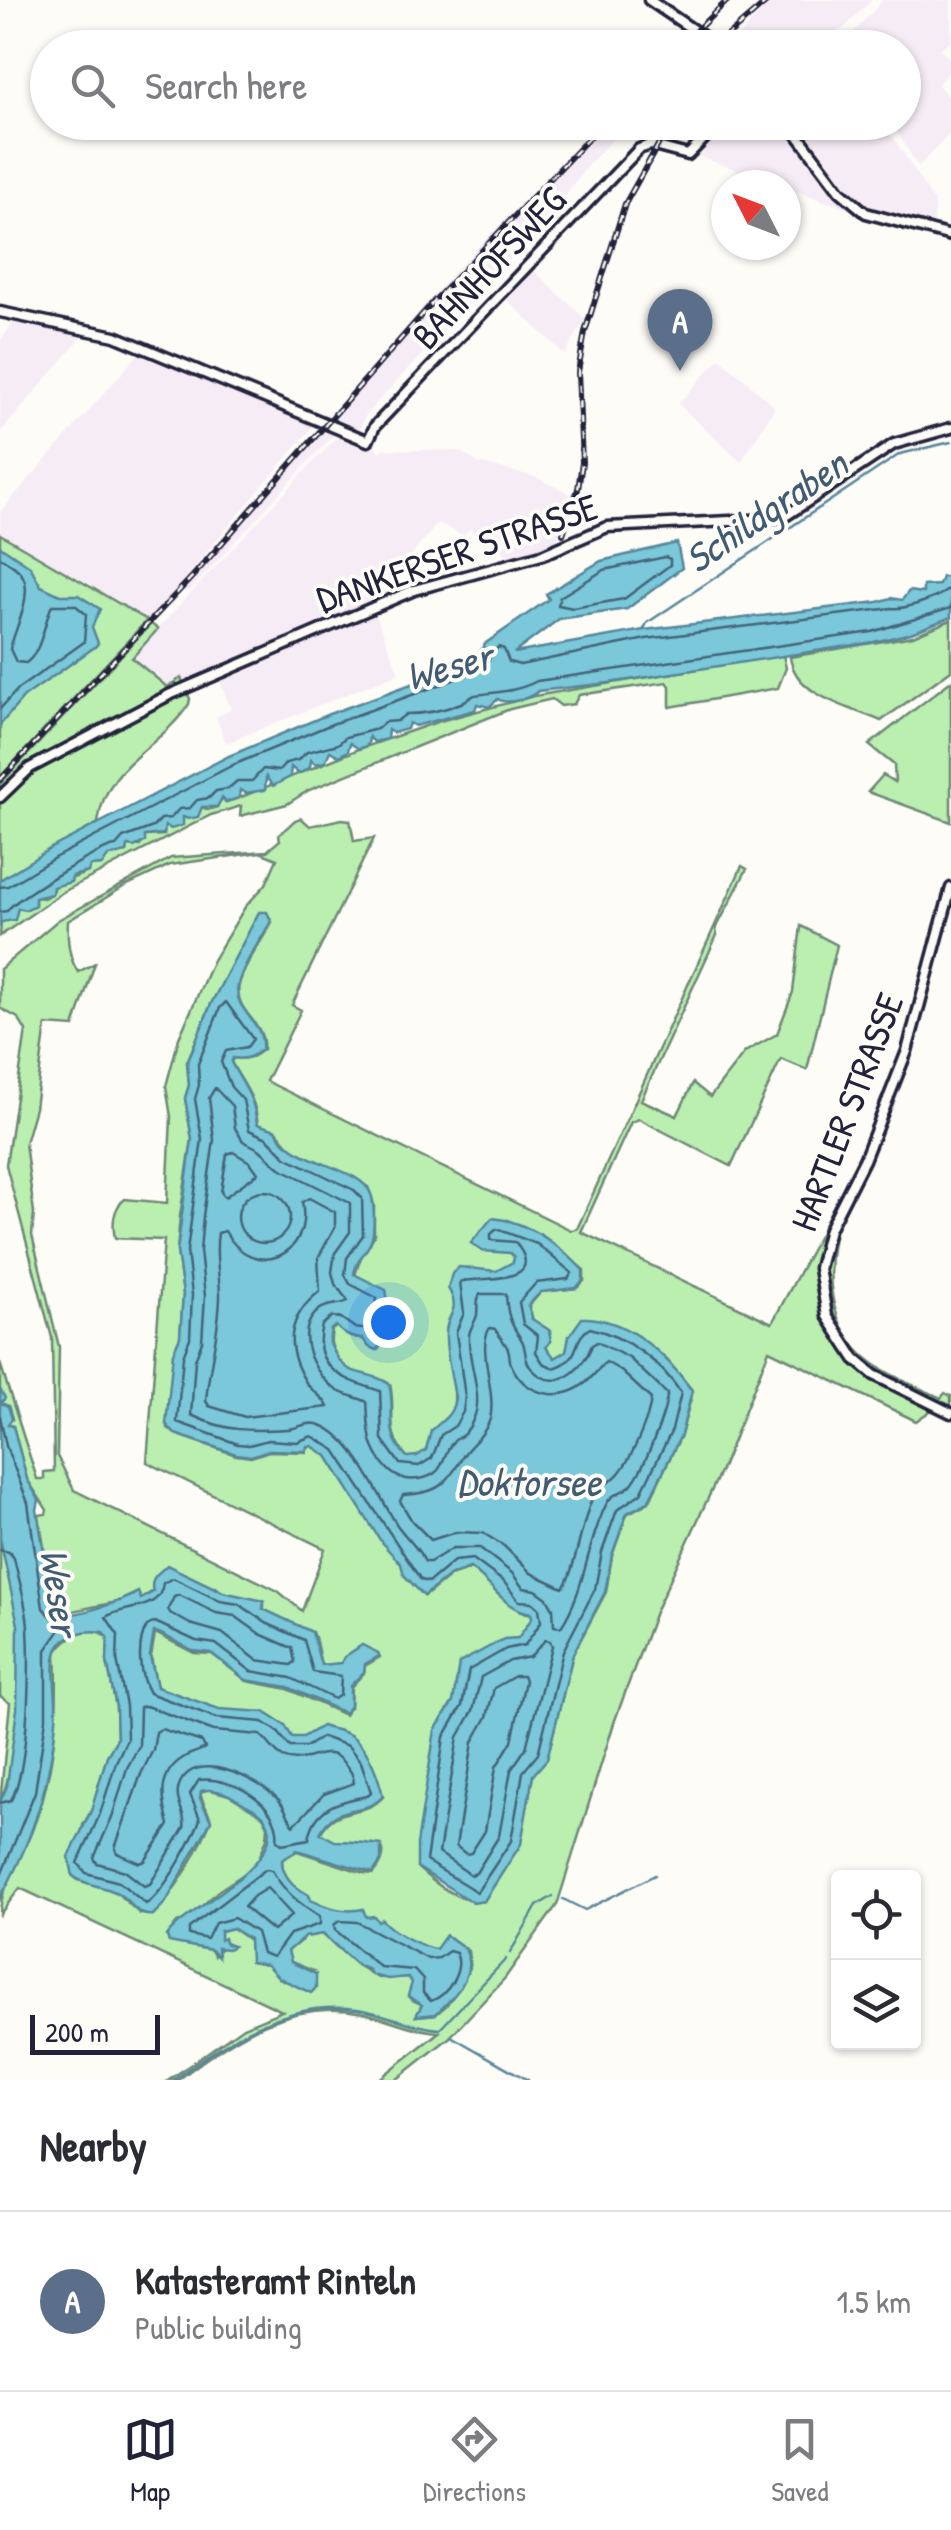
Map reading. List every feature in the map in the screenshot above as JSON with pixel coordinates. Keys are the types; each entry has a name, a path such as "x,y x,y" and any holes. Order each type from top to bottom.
{"main road":[{"path":"649,0 694,30"},
{"name":"BAHNHOFSWEG","path":"0,312 114,336 368,441 375,426 630,157 646,145 688,155 703,140"},
{"path":"802,140 840,191 866,213 951,236"},
{"name":"DANKERSER STRASSE","path":"0,797 30,768 169,695 414,590 542,555 608,527 781,517 894,444 951,428"},
{"name":"HARTLER STRASSE","path":"951,888 907,1051 864,1160 829,1229 819,1268 827,1316 855,1360 874,1375 951,1413"}],"shaded area":[{"path":"772,0 872,0 840,30 745,30"},
{"path":"883,0 951,0 951,40 940,49 951,60 951,68 938,84 951,102 951,132 918,167 902,140 921,140 921,30 856,30"},
{"path":"583,140 612,140 545,222 367,413 357,435 325,421 454,272"},
{"path":"709,140 794,140 850,210 801,193 801,170 737,170 700,157 699,151"},
{"path":"810,140 895,140 935,203 934,223 885,214 858,200"},
{"path":"530,267 585,319 565,355 502,295"},
{"path":"16,318 84,335 0,433 0,342"},
{"path":"142,350 316,423 183,580 321,427 336,432 189,592 183,591 0,784 0,777 146,620 0,534 0,512"},
{"path":"720,358 775,407 741,462 678,404"},
{"path":"337,437 372,445 381,452 460,451 478,463 535,477 571,494 555,546 512,558 470,529 463,535 438,523 383,590 387,595 157,694 131,657"},
{"path":"374,610 399,673 226,743 216,717 231,710 217,674"}],"green space":[{"path":"0,534 147,620 0,777"},
{"path":"951,620 951,670 881,721 813,691 794,670 790,657 913,636"},
{"path":"151,624 158,629 132,658 167,687 181,678 189,704 111,785 98,823 0,880 0,784"},
{"path":"783,655 786,668 778,688 670,707 667,682 579,695 574,704 561,706 552,699 510,709 309,790 287,804 240,816 241,806 211,815 63,892 0,936 1,922 18,908 25,910 35,905 35,897 44,898 53,892 53,886 88,872 90,865 102,865 108,855 127,852 128,845 140,846 145,836 164,835 165,826 202,807 217,807 221,798 226,802 239,798 359,749 440,721 534,696"},
{"path":"951,681 951,822 868,792 883,775 895,782 894,765 869,745"},
{"path":"301,818 310,826 350,820 354,841 374,838 292,1005 301,1010 266,1081 571,1230 577,1229 742,866 747,869 716,929 717,935 641,1100 677,1116 693,1083 710,1097 745,1052 777,1034 793,992 801,926 837,945 807,1070 781,1059 731,1166 639,1119 631,1122 581,1232 772,1323 828,1219 837,1224 830,1280 837,1316 845,1333 871,1362 887,1372 941,1398 945,1393 951,1396 951,1417 933,1409 916,1421 769,1350 722,1468 655,1612 615,1720 557,1905 505,1978 449,2038 396,2080 378,2080 439,2032 337,2010 311,2011 264,2025 220,2049 178,2080 169,2080 243,2027 282,2011 20,1888 0,1914 8,1881 33,1828 51,1763 57,1697 56,1652 80,1633 94,1631 108,1637 107,1661 116,1707 117,1739 107,1756 83,1825 73,1876 115,1891 140,1914 153,1915 179,1882 206,1832 211,1819 200,1794 207,1789 229,1795 263,1816 268,1826 267,1838 256,1866 177,1923 167,1936 169,1942 211,1950 214,1956 225,1943 220,1941 220,1931 232,1928 249,1940 251,1962 267,1965 284,1981 313,1971 291,1962 288,1951 305,1937 322,1934 378,1978 407,1977 413,1982 409,1993 412,2000 422,2004 416,2016 436,2014 446,2006 470,1968 468,1951 451,1938 437,1951 425,1949 366,1918 363,1911 329,1911 311,1902 284,1872 282,1860 297,1851 364,1873 376,1871 383,1858 382,1847 335,1843 320,1834 335,1818 367,1808 383,1797 371,1761 312,1734 303,1739 292,1738 285,1726 219,1710 157,1688 151,1657 155,1633 194,1653 212,1654 247,1681 288,1689 344,1715 350,1707 351,1687 364,1673 365,1666 380,1657 378,1653 342,1665 321,1665 315,1637 264,1611 264,1603 223,1593 216,1587 153,1591 141,1599 136,1593 117,1602 63,1613 53,1606 39,1515 47,1510 27,1479 13,1426 8,1424 12,1419 8,1406 0,1403 0,1363 37,1479 44,1479 44,1472 54,1471 52,1338 6,1165 26,1031 18,1018 0,1008 0,969 58,920 171,858 267,851","holes":["260,852 277,859 266,884 245,907 213,960 179,1038 166,1086 171,1117 167,1203 125,1199 116,1212 114,1227 115,1238 164,1240 147,1462 325,1549 302,1611 278,1591 74,1490 57,1456 59,1347 32,1235 34,1213 25,1143 35,1108 46,1025 74,1027 95,963 78,972 69,948 68,921 125,886 170,865","259,913 267,913 272,922 245,969 238,994 260,1032 263,1049 249,1058 233,1058 231,1062 252,1099 258,1125 276,1130 292,1149 368,1187 374,1205 374,1236 355,1275 386,1291 387,1336 378,1350 364,1339 346,1335 337,1326 332,1330 331,1342 347,1368 390,1384 393,1431 408,1458 427,1451 454,1410 455,1300 515,1263 508,1220 543,1236 584,1270 584,1281 577,1288 541,1292 529,1306 533,1320 550,1331 551,1341 546,1347 554,1358 566,1351 569,1340 631,1332 667,1360 693,1391 681,1435 649,1502 627,1514 612,1556 606,1592 573,1654 547,1759 533,1775 520,1844 484,1901 457,1896 418,1868 453,1703 519,1639 533,1619 532,1614 514,1608 471,1569 450,1576 425,1596 405,1576 402,1564 328,1456 312,1446 306,1452 269,1451 251,1457 175,1434 168,1428 173,1353 180,1337 183,1294 177,1251 192,1139 185,1098 189,1085 187,1062 211,1004"]},
{"path":"0,1538 18,1623 20,1664 15,1739 0,1802 10,1703 0,1696"}],"water":[{"path":"677,543 682,568 627,609 559,619 514,653 644,630 891,598 902,600 909,591 923,593 923,586 939,585 942,577 951,577 951,617 874,642 538,691 518,700 498,699 489,707 477,704 475,710 415,726 409,723 407,729 393,733 388,730 387,739 374,742 369,737 368,745 359,749 350,743 348,751 339,756 330,751 325,762 315,764 311,760 310,767 299,774 291,767 290,777 273,786 266,777 265,790 240,790 239,798 226,802 222,798 217,807 202,807 198,817 183,817 183,825 171,829 165,826 164,834 145,836 145,842 128,846 127,852 108,856 102,865 90,866 88,872 72,876 71,882 53,887 52,894 35,898 35,905 25,910 18,908 15,920 1,922 0,928 0,880 51,848 229,756 329,714 472,662 486,643 549,599 546,594 601,561"},
{"path":"0,546 30,566 41,586 60,595 78,595 100,609 92,627 96,646 24,697 0,725"},
{"name":"Doktorsee","path":"259,912 267,912 271,921 244,969 237,994 259,1031 262,1049 231,1062 250,1098 257,1124 276,1130 295,1150 354,1177 371,1194 372,1239 354,1274 386,1290 386,1335 377,1350 336,1326 331,1329 330,1342 346,1367 389,1384 392,1430 407,1457 426,1450 431,1431 454,1404 446,1341 454,1308 448,1288 452,1274 459,1267 496,1271 513,1262 510,1253 482,1251 471,1243 492,1218 518,1224 542,1236 583,1270 583,1280 576,1288 541,1292 528,1305 532,1319 549,1330 551,1341 546,1347 555,1358 566,1351 569,1336 582,1318 599,1319 645,1341 692,1391 681,1435 648,1502 627,1513 612,1555 605,1592 573,1654 547,1759 533,1775 521,1844 484,1901 473,1903 417,1867 435,1730 453,1702 459,1663 504,1639 518,1638 532,1618 531,1613 513,1607 470,1568 450,1575 424,1596 404,1575 401,1564 382,1543 327,1456 312,1446 307,1446 306,1451 236,1454 175,1434 166,1424 183,1294 177,1251 192,1139 185,1098 189,1085 187,1063 211,1004"},
{"path":"0,1389 5,1398 1,1403 8,1406 12,1419 8,1424 13,1426 27,1479 39,1500 37,1510 53,1606 58,1610 67,1614 82,1612 138,1592 141,1599 153,1592 154,1579 167,1565 223,1592 264,1601 263,1609 312,1632 321,1665 341,1663 362,1645 378,1653 350,1686 350,1706 344,1713 288,1687 246,1680 211,1653 194,1651 159,1633 154,1632 150,1656 157,1687 219,1709 264,1712 285,1725 292,1737 303,1737 322,1726 346,1733 359,1742 383,1796 375,1803 335,1816 320,1833 335,1841 381,1845 381,1861 373,1873 297,1850 282,1859 282,1865 290,1881 310,1900 336,1909 363,1909 366,1917 382,1919 399,1933 430,1948 436,1949 446,1935 465,1948 466,1976 436,2014 416,2016 422,2005 408,1996 412,1982 407,1977 388,1979 371,1975 323,1934 305,1937 288,1951 291,1962 316,1974 316,1988 311,1993 279,1978 267,1965 250,1962 249,1939 232,1928 220,1931 220,1940 224,1938 225,1943 233,1946 217,1948 218,1957 211,1950 169,1942 167,1936 177,1925 234,1883 265,1850 270,1833 264,1817 225,1793 201,1791 200,1798 211,1821 166,1902 153,1915 138,1911 114,1891 73,1876 69,1857 91,1811 107,1756 117,1739 116,1707 107,1661 108,1637 104,1632 70,1636 57,1651 56,1721 44,1790 30,1834 0,1898 0,1802 7,1786 17,1709 18,1625 0,1538"}],"waterway":[{"name":"Schildgraben","path":"644,629 647,623 900,454 951,442"},
{"path":"563,1899 585,1910 655,1875"},
{"path":"510,1953 537,1906 553,1896"},
{"path":"174,2080 259,2025 306,2010 357,2009 440,2029 506,1959"},
{"path":"451,2036 528,2080"}],"railway":[{"path":"697,30 728,0"},
{"path":"734,30 769,0"},
{"path":"0,780 193,576 435,300 587,140"},
{"path":"563,534 582,463 578,372 585,332 625,204 661,140"}],"place":[{"name":"Katasteramt Rinteln","path":"680,371"}],"water label":[{"name":"Weser","path":"449,666"},
{"name":"Weser","path":"60,1592"}]}
